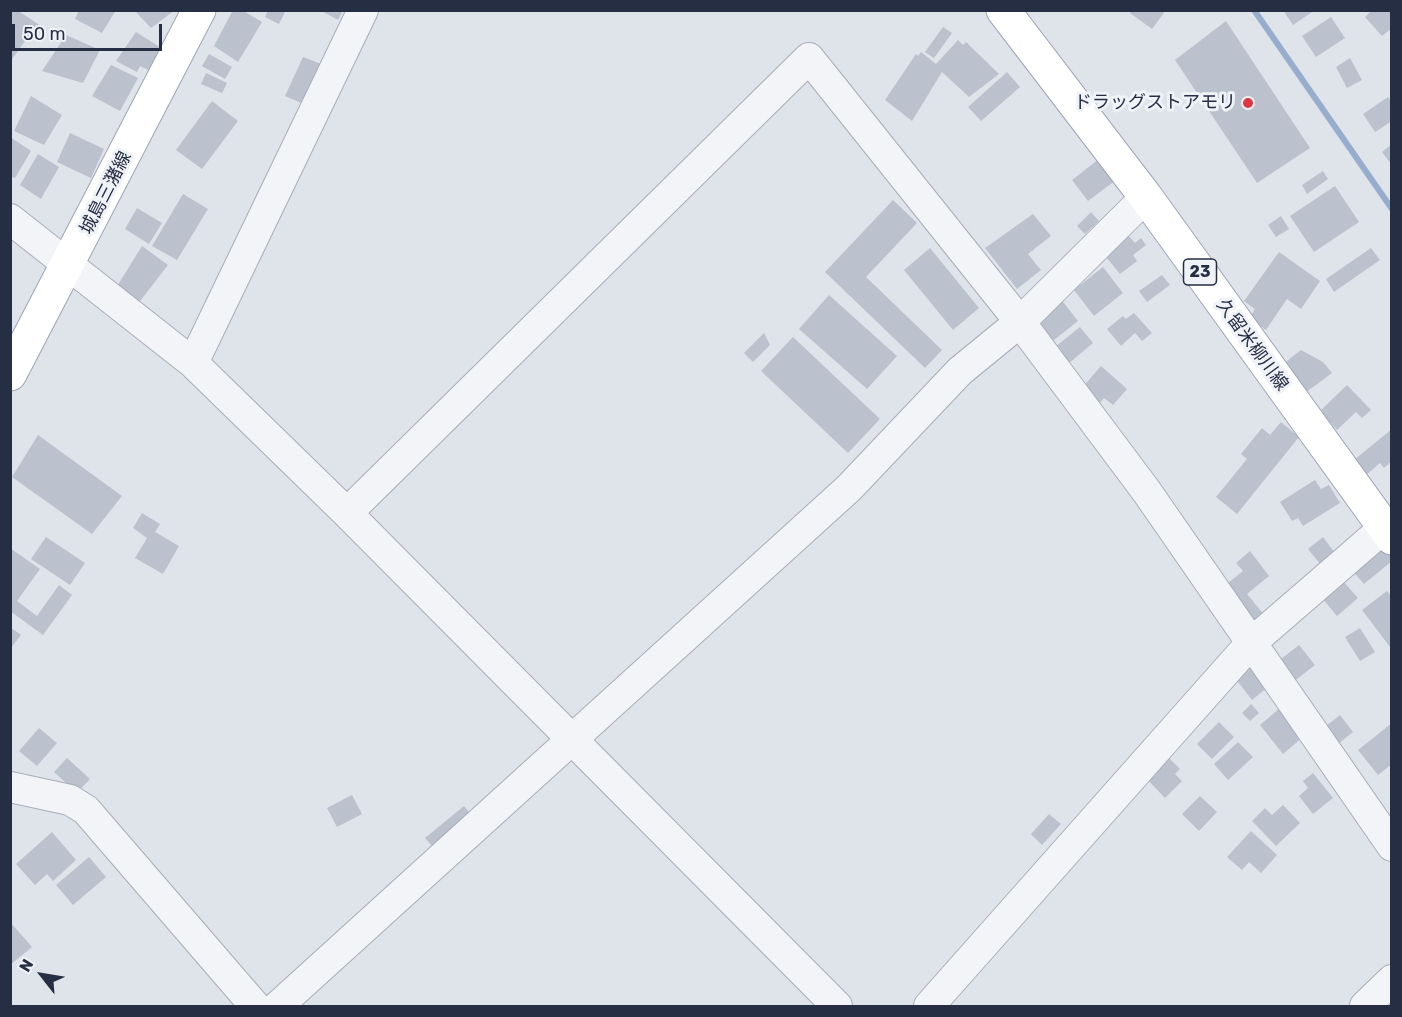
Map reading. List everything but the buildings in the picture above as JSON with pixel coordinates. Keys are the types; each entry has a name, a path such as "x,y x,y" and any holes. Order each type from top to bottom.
{"main road":[{"name":"城島三潴線","path":"10,374 199,10"},
{"name":"久留米柳川線","path":"1003,10 1146,197 1388,533"}],"street":[{"path":"193,363 363,10"},
{"path":"347,513 809,58 1020,322 1147,492 1392,846"},
{"path":"278,1006 849,489 960,371 1020,322 1146,197"},
{"path":"10,219 193,363 347,513 837,1006"},
{"path":"929,1006 1251,643 1388,533"},
{"path":"10,787 70,800 86,810 255,1006"},
{"path":"1365,1006 1392,980"}],"waterway":[{"path":"1254,10 1392,209"}],"place":[{"name":"ドラッグストアモリ","path":"1248,103"}]}
